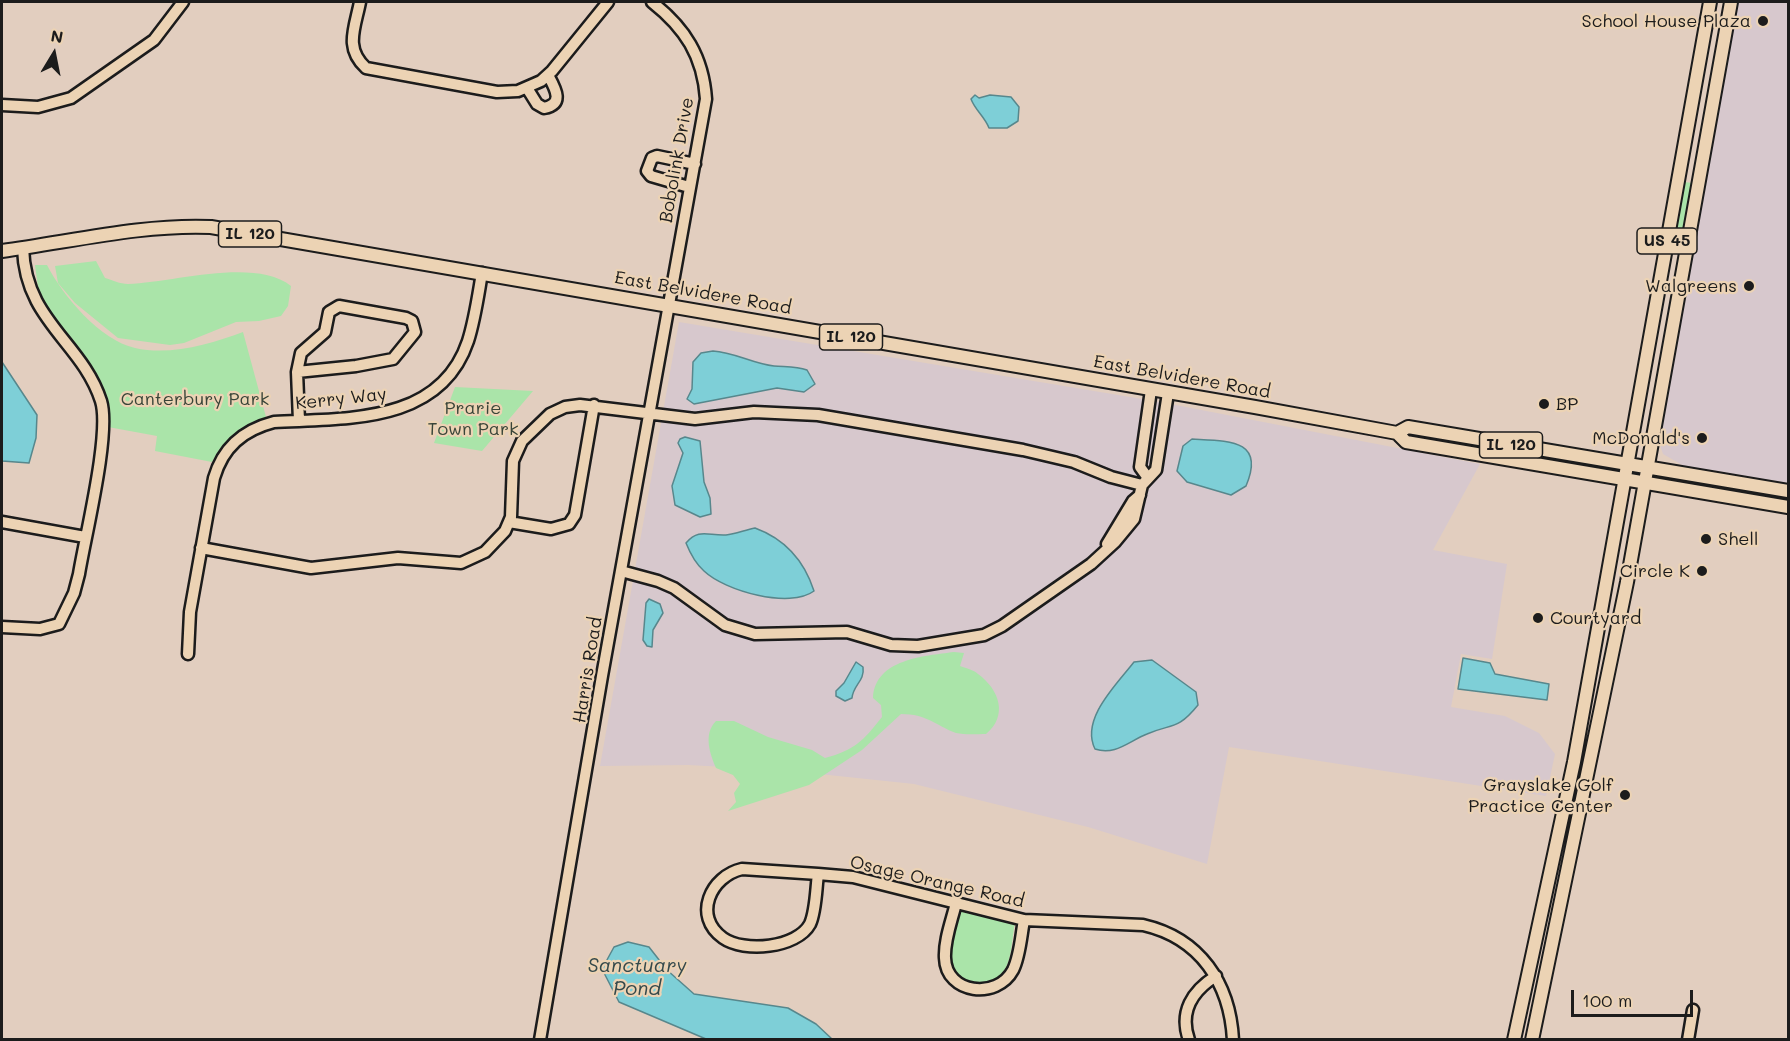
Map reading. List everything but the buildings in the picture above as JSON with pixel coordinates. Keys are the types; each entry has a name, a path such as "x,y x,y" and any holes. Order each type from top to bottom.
{"main road":[{"name":"US 45","path":"1514,1040 1574,762 1710,2"},
{"name":"US 45","path":"1532,1040 1623,603 1731,2"},
{"name":"East Belvidere Road","path":"2,251 158,229 212,227 1397,433 1406,442 1624,481 1788,507"},
{"name":"East Belvidere Road","path":"1397,433 1408,427 1626,465"},
{"name":"IL 120","path":"1626,465 1788,491"}],"street":[{"path":"2,105 38,107 71,98 154,40 183,2"},
{"path":"360,2 352,46 357,60 366,68 497,92 527,88 548,75 608,2"},
{"name":"Bobolink Drive","path":"652,2 669,16 688,37 703,70 706,99 669,305"},
{"path":"527,88 537,104 544,108 552,106 557,100 557,92 548,75"},
{"path":"689,187 651,176 647,171 648,164 657,156 694,164"},
{"path":"2,627 40,629 59,624 74,593 80,569 104,432 102,404 92,381 32,295 24,271 23,248"},
{"name":"Kerry Way","path":"188,654 190,612 214,478 218,464 232,444 257,427 299,421 380,415 410,406 429,394 443,382 460,361 474,320 482,273"},
{"name":"Harris Road","path":"540,1040 648,414 669,305"},
{"path":"297,372 356,366 393,359 412,338 415,327 406,318 339,306 329,312 325,332 301,353 297,372 299,421"},
{"path":"1143,486 1140,467 1151,390"},
{"path":"621,572 658,580 674,588 725,626 755,634 847,632 891,645 918,646 987,634 1091,564 1105,549 1133,501 1156,470 1168,393"},
{"path":"201,548 311,568 398,558 461,563 491,548 509,522 511,470 522,441 550,414 565,407 594,405 695,419 720,418 754,412 818,415 1023,450 1074,462 1110,477 1143,486"},
{"path":"509,522 551,529 569,524 575,514 594,405"},
{"path":"2,522 85,537"},
{"name":"Osage Orange Road","path":"818,874 811,921 800,938 787,944 746,944 724,939 710,923 707,914 710,893 721,879 742,869 818,874 853,877 1023,920 1143,925 1159,928 1191,947 1204,959 1216,976 1230,1007 1233,1040"},
{"path":"956,903 945,959 956,980 972,990 985,990 1005,981 1016,960 1023,920"},
{"path":"1189,1040 1185,1028 1190,999 1196,991 1216,976"},
{"path":"1688,1040 1693,1010"}],"shaded area":[{"path":"1735,2 1788,2 1788,483 1684,466 1663,454 1658,439"},
{"path":"679,322 1160,402 1480,464 1433,550 1507,564 1492,659 1461,654 1451,707 1505,716 1539,733 1555,754 1546,796 1229,747 1207,864 1088,827 914,784 781,770 688,765 600,766"}],"green space":[{"path":"1684,182 1693,183 1683,236 1676,235"},
{"path":"96,261 105,278 125,284 235,272 256,273 275,278 291,286 288,306 281,316 259,321 236,322 184,343 170,345 118,338 75,303 58,283 55,266"},
{"name":"Canterbury Park","path":"35,265 47,265 73,303 96,326 109,336 135,348 162,351 190,348 243,332 266,417 234,434 222,446 212,462 155,451 157,436 108,427 80,355 39,296"},
{"name":"Prarie Town Park","path":"455,387 533,391 482,451 434,443"},
{"path":"964,653 960,666 972,670 986,680 996,695 999,711 997,719 986,734 956,733 924,718 901,714 862,750 809,785 728,811 736,802 734,793 740,784 733,775 716,768 709,738 716,721 734,721 768,737 812,750 825,758 844,752 858,744 882,717 881,705 873,698 876,685 882,675 903,662 929,655"},
{"path":"958,911 1015,923 1005,969 991,981 975,984 967,981 960,977 950,962 951,936"}],"water":[{"path":"975,95 979,98 990,95 1011,97 1019,107 1018,121 1007,128 989,128 971,99"},
{"path":"713,351 728,353 766,365 807,370 815,384 804,392 777,388 694,404 687,399 692,389 693,362 701,353"},
{"path":"2,362 37,415 36,438 29,463 2,461"},
{"path":"685,437 700,441 704,482 710,498 711,514 700,517 675,505 672,486 683,453 678,443"},
{"path":"1192,439 1230,442 1247,451 1251,459 1251,471 1246,486 1231,495 1187,482 1177,471 1183,446"},
{"path":"755,528 775,538 792,552 805,570 814,591 803,596 774,598 742,591 704,571 698,565 686,543 700,534 726,535"},
{"path":"649,599 660,604 663,613 653,630 652,647 647,646 643,640 646,603"},
{"path":"1463,658 1490,663 1495,674 1549,684 1547,700 1458,689"},
{"path":"1152,660 1196,692 1198,705 1179,723 1147,734 1122,747 1109,751 1095,749 1092,726 1102,702 1134,662"},
{"path":"856,662 863,667 862,676 852,698 845,701 836,696 836,691 844,683"},
{"name":"Sanctuary Pond","path":"628,942 649,947 667,970 694,994 788,1008 816,1024 832,1039 706,1039 619,1002 602,969 614,947"}],"place":[{"name":"School House Plaza","path":"1763,21"},
{"name":"Walgreens","path":"1749,286"},
{"name":"BP","path":"1544,404"},
{"name":"McDonald's","path":"1702,438"},
{"name":"Shell","path":"1706,539"},
{"name":"Circle K","path":"1702,571"},
{"name":"Courtyard","path":"1538,618"},
{"name":"Grayslake Golf Practice Center","path":"1625,795"}]}
